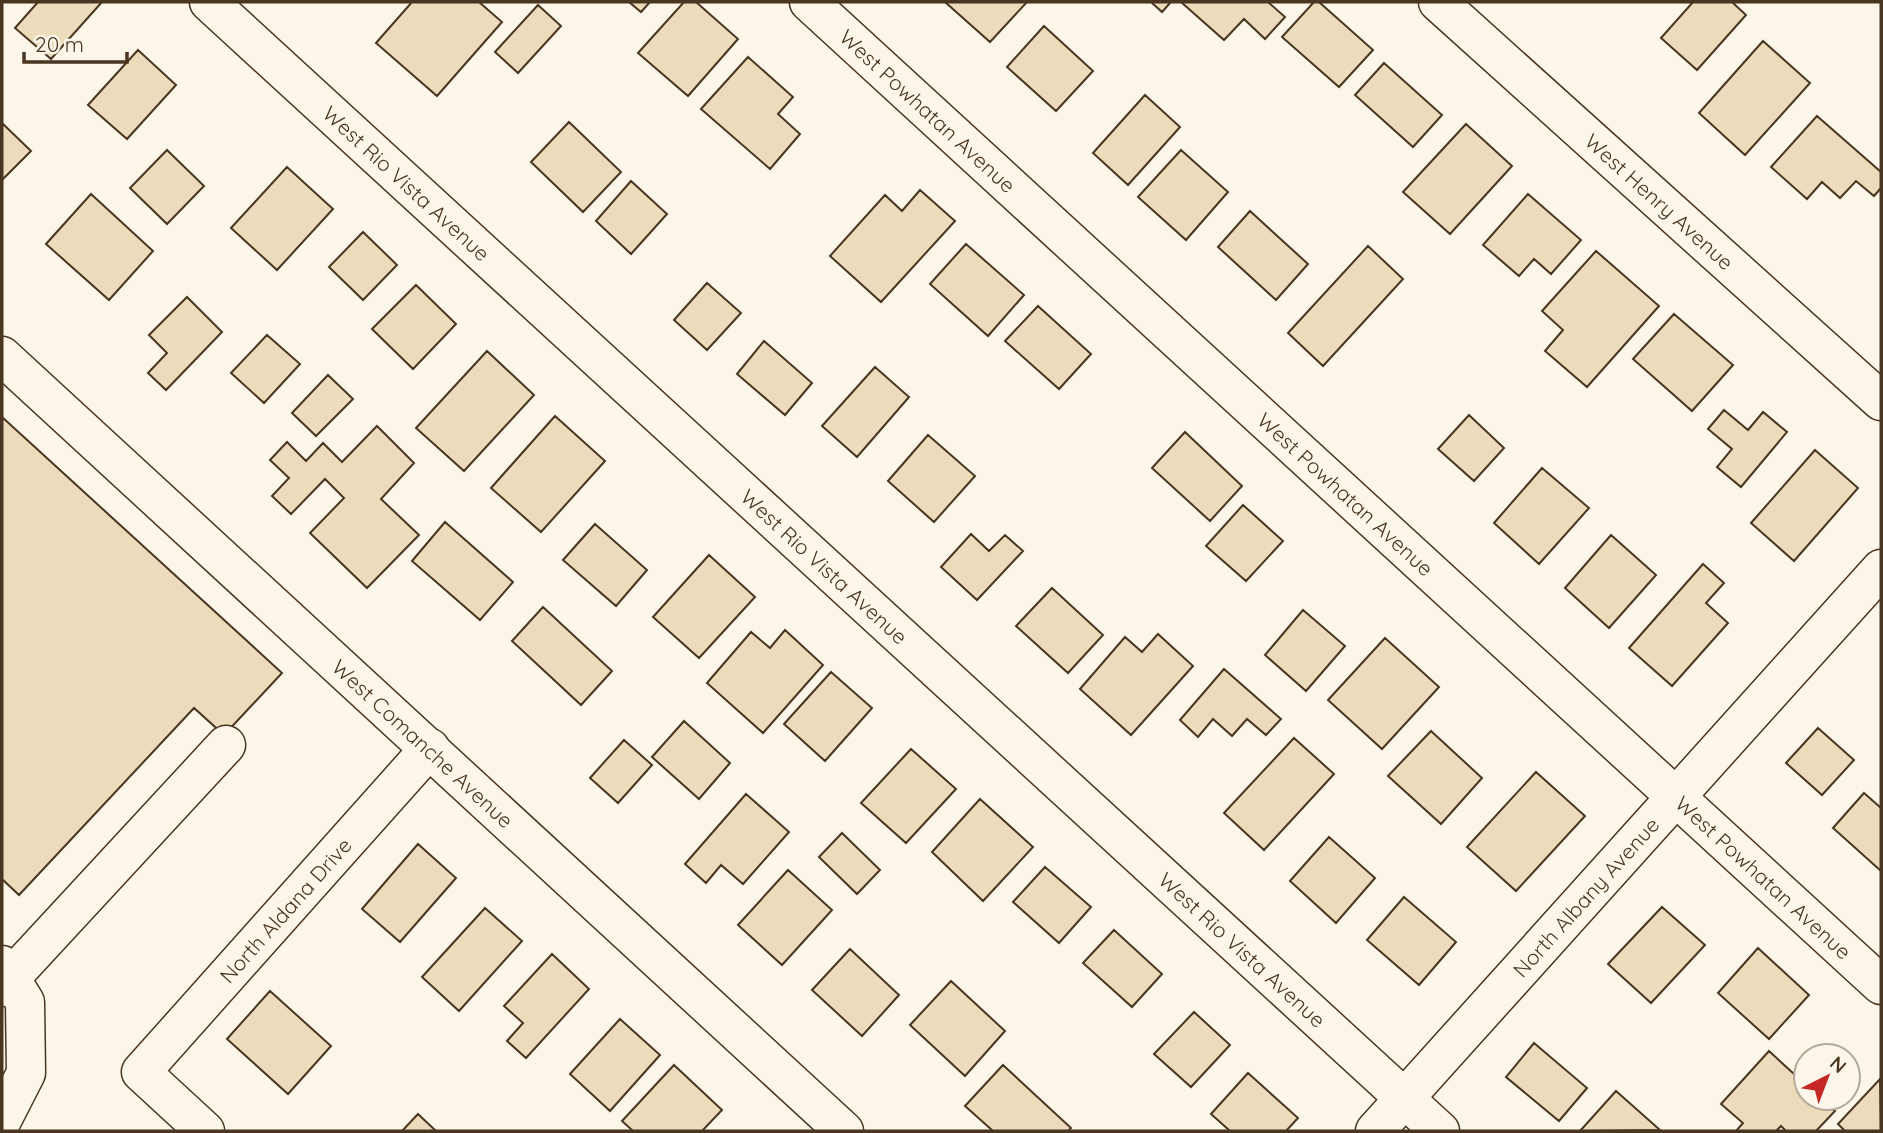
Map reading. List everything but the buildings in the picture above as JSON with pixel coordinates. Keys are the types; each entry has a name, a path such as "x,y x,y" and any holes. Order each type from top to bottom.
{"street":[{"name":"West Rio Vista Avenue","path":"209,2 1440,1131"},
{"name":"West Powhatan Avenue","path":"809,2 1881,985"},
{"name":"West Henry Avenue","path":"1438,2 1881,401"},
{"name":"West Comanche Avenue","path":"2,356 844,1131"},
{"name":"North Albany Avenue","path":"1375,1131 1881,569"},
{"path":"2,1119 26,1073 25,1002 4,977 226,745"},
{"name":"North Aldana Drive","path":"205,1131 141,1072 430,748"}]}
